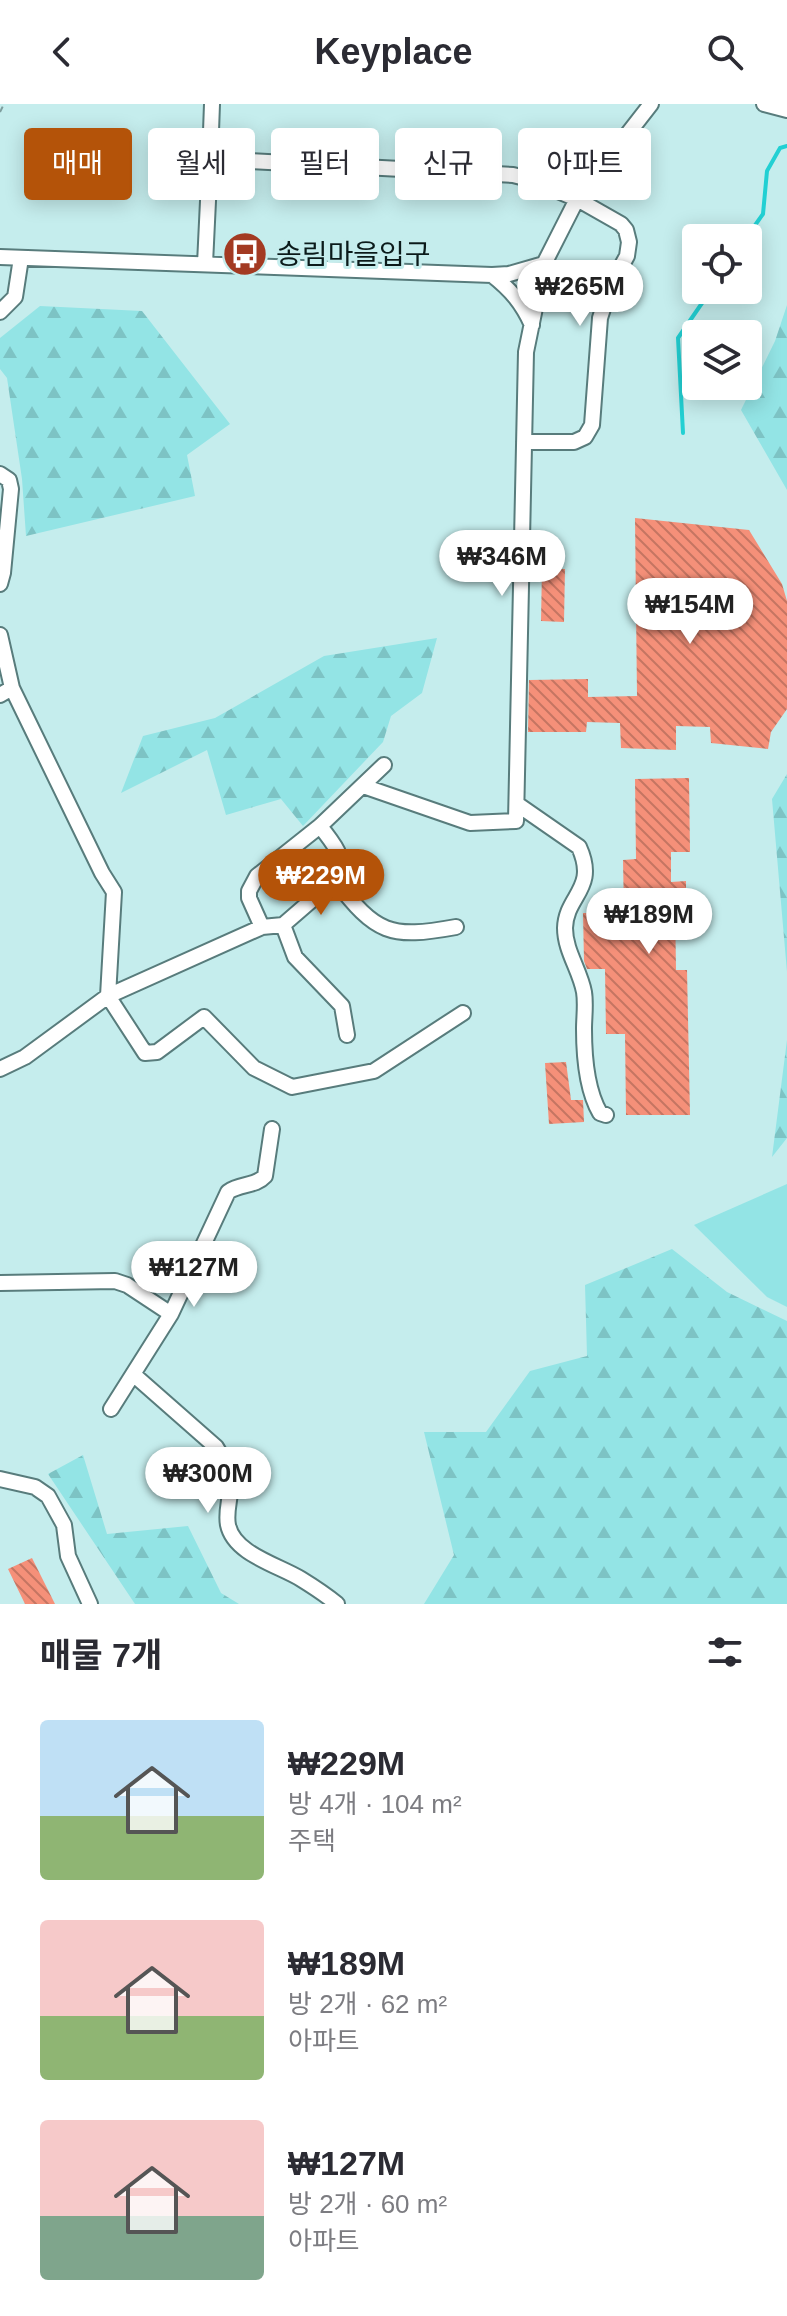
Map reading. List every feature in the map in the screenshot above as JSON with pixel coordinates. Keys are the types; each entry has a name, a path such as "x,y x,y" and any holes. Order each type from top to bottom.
{"street":[{"path":"211,128 212,104"},
{"path":"632,128 651,104"},
{"path":"764,104 787,110"},
{"path":"255,161 518,177"},
{"path":"205,264 208,200"},
{"path":"363,786 470,823 516,821 526,352 544,264 576,200"},
{"path":"524,442 574,442 585,437 594,414 600,318 610,287 627,256 629,242 621,224 579,200"},
{"path":"0,257 492,275 509,274 544,264"},
{"path":"0,312 15,297 21,258"},
{"path":"492,275 511,290 523,305 532,325"},
{"path":"0,474 9,480 11,489 0,584"},
{"path":"0,635 6,692 114,892 108,996 147,1054 157,1052 204,1017 254,1068 292,1087 374,1071 463,1013"},
{"path":"262,927 249,898 257,876 320,826 384,765"},
{"path":"517,804 579,847 584,857 584,881 565,927 584,993 591,1094 600,1113 606,1115"},
{"path":"0,1069 25,1057 108,996 262,927 283,925 335,880 340,871 338,849 320,826"},
{"path":"335,880 361,910 383,928 400,933 423,933 456,927"},
{"path":"283,925 295,957 342,1006 347,1035"},
{"path":"111,1409 171,1314 228,1192 240,1185 257,1183 265,1176 272,1129"},
{"path":"0,1283 115,1281 127,1285 171,1314"},
{"path":"133,1374 216,1447 225,1461 230,1481 228,1526 233,1538 245,1548 299,1577 337,1604"},
{"path":"0,1479 35,1487 48,1496 64,1525 68,1556 90,1604"}],"path":[{"path":"0,112 4,104"}],"green space":[{"path":"787,305 787,490 741,410 746,400 762,400 762,367"},
{"path":"40,306 142,311 230,424 187,455 195,496 26,536 22,479 7,378 0,369 0,338"},
{"path":"437,638 422,693 391,716 383,742 303,826 281,799 226,815 207,750 121,793 143,736 215,718 324,656"},
{"path":"787,774 787,972 772,799"},
{"path":"787,1040 787,1138 772,1157"},
{"path":"787,1184 787,1307 767,1297 694,1225"},
{"path":"672,1249 727,1292 787,1321 787,1604 424,1604 454,1555 424,1432 486,1432 530,1371 587,1356 585,1285"},
{"path":"83,1455 107,1534 188,1526 221,1593 239,1604 135,1604 48,1474"}],"building":[{"path":"635,518 749,530 782,584 787,601 787,709 771,732 768,749 711,743 710,727 676,726 676,750 621,748 620,723 587,722 586,732 528,732 529,680 588,679 588,697 637,696"},
{"path":"542,568 565,569 564,622 541,621"},
{"path":"689,778 690,852 671,852 671,882 686,881 686,902 675,902 676,970 687,970 690,1115 626,1115 625,1034 606,1034 605,969 587,969 584,961 583,913 624,913 623,860 636,859 635,779"},
{"path":"566,1062 571,1100 583,1100 584,1122 549,1124 545,1063"},
{"path":"32,1558 55,1604 25,1604 8,1569"}],"waterway":[{"path":"756,224 763,214 767,171 780,148 787,146"},
{"path":"683,433 678,338 701,304"}],"place":[{"name":"송림마을입구","path":"245,254"}]}
